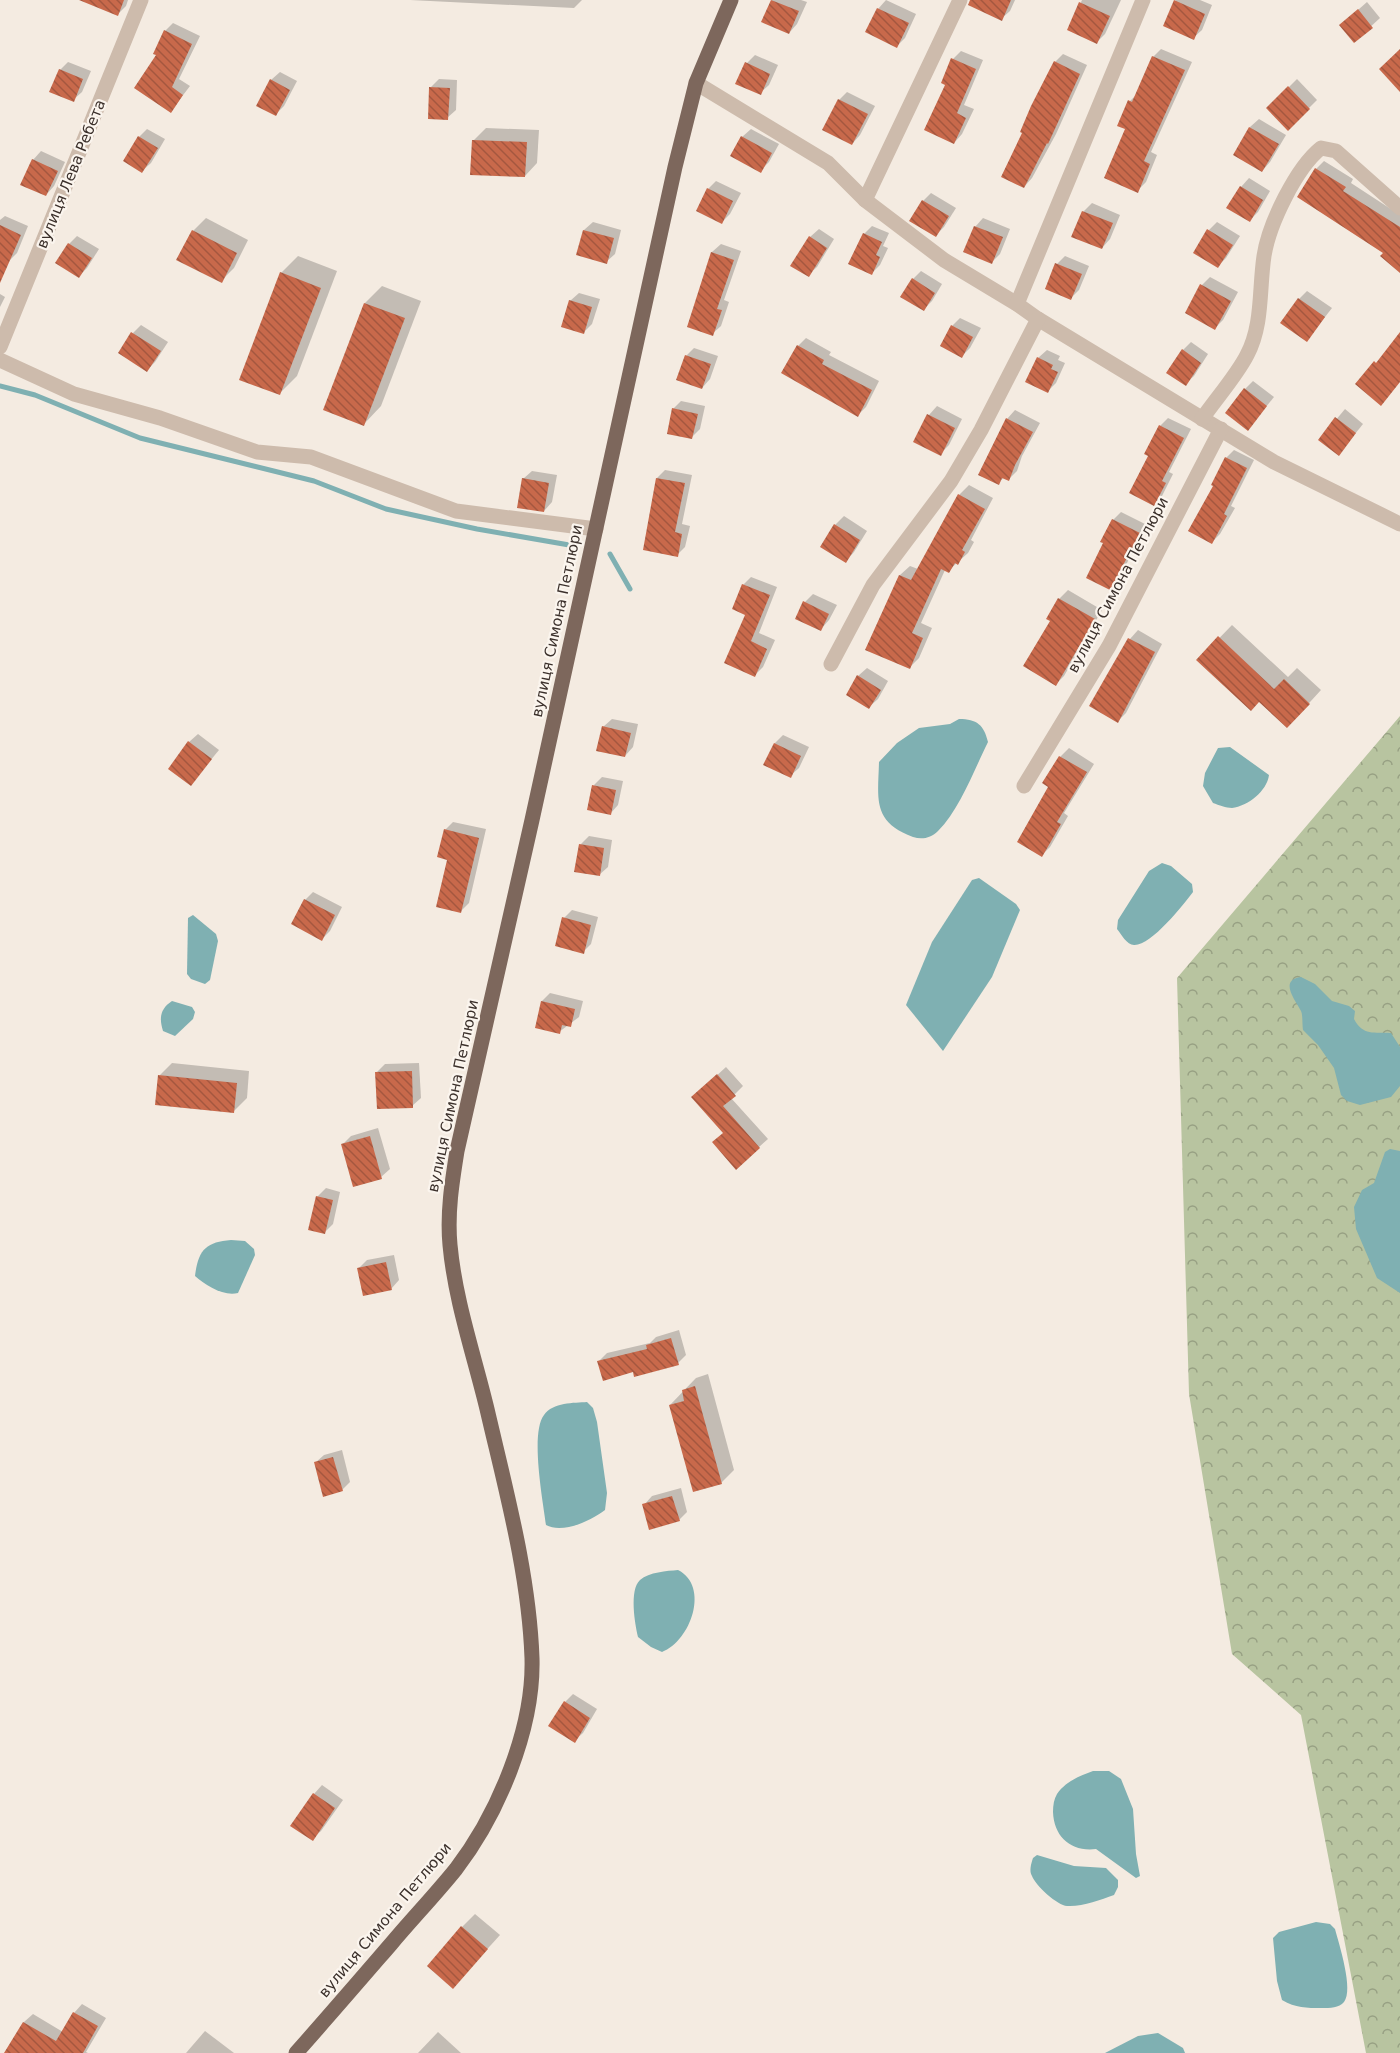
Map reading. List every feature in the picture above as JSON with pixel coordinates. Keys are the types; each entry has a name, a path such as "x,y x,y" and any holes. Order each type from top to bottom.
{"main road":[{"name":"вулиця Симона Петлюри","path":"296,2053 462,1859 492,1813 514,1759 529,1697 532,1661 523,1571 460,1302 450,1245 449,1204 457,1151 677,156 696,83 731,0"}],"street":[{"name":"вулиця Лева Ребета","path":"0,347 141,0"},
{"path":"865,200 960,0"},
{"path":"1017,304 1143,0"},
{"path":"696,83 828,163 865,200 944,260 1038,319 1274,462 1400,524"},
{"path":"1202,419 1247,355 1256,330 1264,254 1276,215 1308,158 1321,148 1336,151 1400,208"},
{"path":"831,664 873,585 951,481 981,430 1038,319"},
{"path":"0,360 74,394 160,418 256,452 312,457 456,511 596,529"},
{"name":"вулиця Симона Петлюри","path":"1024,786 1109,646 1221,429"}],"green space":[{"path":"1400,716 1400,2053 1366,2053 1301,1715 1232,1654 1189,1394 1177,978"}],"water":[{"path":"959,719 971,720 979,724 988,742 960,801 946,822 938,831 926,838 913,837 890,824 880,808 879,762 897,743 919,728 950,724"},
{"path":"1230,747 1269,775 1265,787 1256,797 1232,808 1213,803 1203,786 1205,773 1218,748"},
{"path":"1162,863 1171,866 1192,884 1193,892 1158,932 1141,944 1131,945 1117,929 1118,920 1149,871"},
{"path":"979,878 1016,904 1020,910 992,977 943,1051 906,1005 932,942 972,880"},
{"path":"193,915 216,934 218,941 210,980 205,984 191,979 187,974 188,918"},
{"path":"1301,977 1315,984 1332,1001 1349,1006 1355,1011 1354,1019 1365,1031 1391,1033 1400,1047 1400,1086 1391,1097 1360,1105 1347,1101 1341,1095 1334,1068 1318,1045 1303,1030 1302,1013 1290,991 1291,982"},
{"path":"172,1001 192,1007 195,1012 193,1019 175,1036 163,1031 161,1022 163,1011"},
{"path":"1390,1149 1400,1151 1400,1293 1377,1278 1356,1229 1354,1207 1362,1190 1374,1183 1385,1152"},
{"path":"231,1240 245,1241 254,1249 255,1255 238,1293 233,1294 215,1289 195,1276 198,1260 209,1245"},
{"path":"587,1402 593,1408 597,1422 607,1493 605,1510 576,1525 560,1528 546,1525 538,1451 540,1424 544,1415 553,1408 564,1404"},
{"path":"678,1570 688,1578 693,1588 695,1600 693,1613 681,1637 662,1652 638,1637 634,1607 635,1591 640,1580 648,1575"},
{"path":"1093,1771 1109,1771 1121,1779 1133,1809 1140,1876 1136,1878 1096,1849 1079,1848 1072,1845 1060,1835 1057,1829 1053,1812 1057,1794 1069,1782"},
{"path":"1037,1855 1074,1866 1106,1868 1118,1880 1118,1887 1114,1895 1097,1901 1079,1905 1063,1905 1047,1894 1034,1880 1031,1867 1033,1858"},
{"path":"1316,1922 1330,1924 1335,1929 1345,1967 1347,1996 1342,2004 1334,2007 1306,2008 1287,2003 1282,2000 1277,1981 1273,1938 1279,1932"},
{"path":"1158,2033 1183,2048 1185,2053 1105,2053 1138,2036"}],"building":[{"path":"79,0 124,0 118,16"},
{"path":"771,0 799,11 789,34 761,22"},
{"path":"970,0 1011,0 1002,21 968,5"},
{"path":"1174,0 1205,14 1194,40 1163,26"},
{"path":"1079,2 1110,16 1097,44 1067,30"},
{"path":"877,8 909,23 897,48 865,32"},
{"path":"1358,9 1373,28 1354,43 1339,25"},
{"path":"164,30 192,44 172,87 183,95 171,113 134,88 156,55 153,54"},
{"path":"1400,49 1400,92 1379,69"},
{"path":"1152,56 1185,70 1144,161 1150,164 1138,193 1104,178 1125,129 1117,126 1128,100 1132,102"},
{"path":"951,58 976,69 957,113 966,118 954,144 924,130 945,85 941,83"},
{"path":"1054,61 1080,74 1048,144 1024,188 1001,177 1022,133 1020,132 1031,106"},
{"path":"745,62 770,74 761,95 735,84"},
{"path":"59,69 83,79 74,102 49,92"},
{"path":"270,79 290,90 276,116 256,106"},
{"path":"1288,86 1310,109 1288,131 1266,108"},
{"path":"429,87 450,88 448,120 428,119"},
{"path":"838,99 868,114 852,145 822,130"},
{"path":"1249,127 1279,144 1262,172 1233,155"},
{"path":"138,136 158,148 142,173 123,161"},
{"path":"741,136 772,153 761,173 730,156"},
{"path":"472,140 527,142 525,177 470,175"},
{"path":"32,159 58,171 46,196 20,185"},
{"path":"1315,168 1346,187 1343,191 1400,227 1400,273 1380,256 1383,253 1297,197"},
{"path":"1240,186 1263,200 1250,222 1226,208"},
{"path":"707,188 733,201 722,224 696,211"},
{"path":"922,200 949,216 936,237 909,221"},
{"path":"1082,211 1113,223 1102,249 1071,237"},
{"path":"0,225 21,235 0,283"},
{"path":"974,226 1003,237 992,264 963,252"},
{"path":"1207,229 1233,245 1218,268 1193,253"},
{"path":"192,230 237,253 222,283 176,260"},
{"path":"583,230 614,238 607,264 576,255"},
{"path":"863,233 882,242 876,255 880,257 872,275 848,264"},
{"path":"809,236 827,248 809,277 790,266"},
{"path":"68,243 92,258 79,278 55,263"},
{"path":"711,252 734,260 717,309 722,310 713,336 687,327"},
{"path":"1055,263 1082,274 1071,300 1045,289"},
{"path":"280,272 321,288 280,395 239,380"},
{"path":"912,278 935,293 924,311 900,297"},
{"path":"1200,284 1231,301 1215,330 1185,313"},
{"path":"1298,298 1325,317 1307,342 1280,323"},
{"path":"569,300 592,307 584,334 561,327"},
{"path":"364,303 405,318 364,426 323,410"},
{"path":"951,325 973,337 962,358 940,346"},
{"path":"131,332 161,351 147,372 118,353"},
{"path":"1400,332 1400,382 1381,406 1355,384 1374,361 1376,363"},
{"path":"797,345 824,360 822,364 872,390 858,417 781,373"},
{"path":"1182,349 1201,363 1186,386 1166,373"},
{"path":"685,355 711,364 702,389 676,380"},
{"path":"1037,357 1053,365 1051,369 1058,372 1048,393 1025,382"},
{"path":"1244,388 1267,406 1248,431 1225,413"},
{"path":"672,408 698,414 692,439 667,434"},
{"path":"927,414 955,428 941,456 913,442"},
{"path":"1335,417 1356,433 1339,456 1318,440"},
{"path":"1006,418 1033,432 1009,481 1002,478 999,485 978,475"},
{"path":"1159,425 1184,438 1162,481 1166,483 1154,506 1129,493 1148,456 1144,454"},
{"path":"1225,457 1247,468 1224,514 1227,516 1212,544 1188,531 1213,486 1211,485"},
{"path":"522,478 549,483 544,512 517,508"},
{"path":"656,478 685,483 675,532 682,534 678,557 643,550"},
{"path":"958,494 985,509 962,550 965,552 958,565 955,563 949,573 941,569 912,633 923,638 910,669 865,650 899,575 911,580"},
{"path":"1112,519 1140,533 1110,590 1086,578"},
{"path":"834,524 860,540 846,563 820,547"},
{"path":"742,584 770,595 751,641 767,649 755,677 724,663 745,615 732,609"},
{"path":"1058,598 1095,619 1056,686 1023,666 1050,621 1046,619"},
{"path":"803,601 829,614 821,631 795,619"},
{"path":"1218,636 1274,689 1284,679 1310,704 1287,728 1259,702 1251,711 1196,660"},
{"path":"1128,638 1155,652 1118,723 1089,706"},
{"path":"857,675 881,690 869,709 846,695"},
{"path":"602,726 631,733 625,757 596,751"},
{"path":"188,741 212,759 191,786 168,769"},
{"path":"774,743 801,756 791,778 763,765"},
{"path":"1059,756 1087,772 1057,822 1061,824 1042,857 1017,842 1048,787 1042,783"},
{"path":"592,785 616,790 611,815 587,810"},
{"path":"444,829 479,838 461,913 436,907 447,860 437,857"},
{"path":"579,844 604,848 600,876 574,872"},
{"path":"304,899 335,915 322,941 291,924"},
{"path":"562,917 591,925 584,954 555,946"},
{"path":"541,1001 575,1009 571,1027 562,1025 560,1034 535,1028"},
{"path":"412,1071 413,1108 377,1109 375,1072"},
{"path":"717,1074 736,1096 723,1106 760,1148 736,1170 712,1142 723,1133 691,1097"},
{"path":"158,1075 237,1083 234,1113 155,1105"},
{"path":"370,1136 382,1179 353,1187 341,1144"},
{"path":"316,1196 333,1200 325,1234 308,1230"},
{"path":"386,1262 392,1290 363,1296 357,1268"},
{"path":"671,1338 679,1365 634,1377 633,1372 603,1381 597,1361 647,1349 646,1345"},
{"path":"695,1386 722,1484 693,1492 669,1405 684,1401 682,1390"},
{"path":"333,1457 343,1491 323,1497 314,1462"},
{"path":"672,1496 680,1521 649,1530 642,1504"},
{"path":"564,1701 590,1718 575,1743 548,1726"},
{"path":"313,1793 335,1808 313,1841 290,1826"},
{"path":"461,1926 488,1949 453,1989 427,1966"},
{"path":"73,2012 98,2026 83,2053 4,2053 23,2022 56,2041"}],"waterway":[{"path":"0,386 35,395 140,438 314,481 386,509 477,529 575,546"},
{"path":"610,554 630,589"}]}
